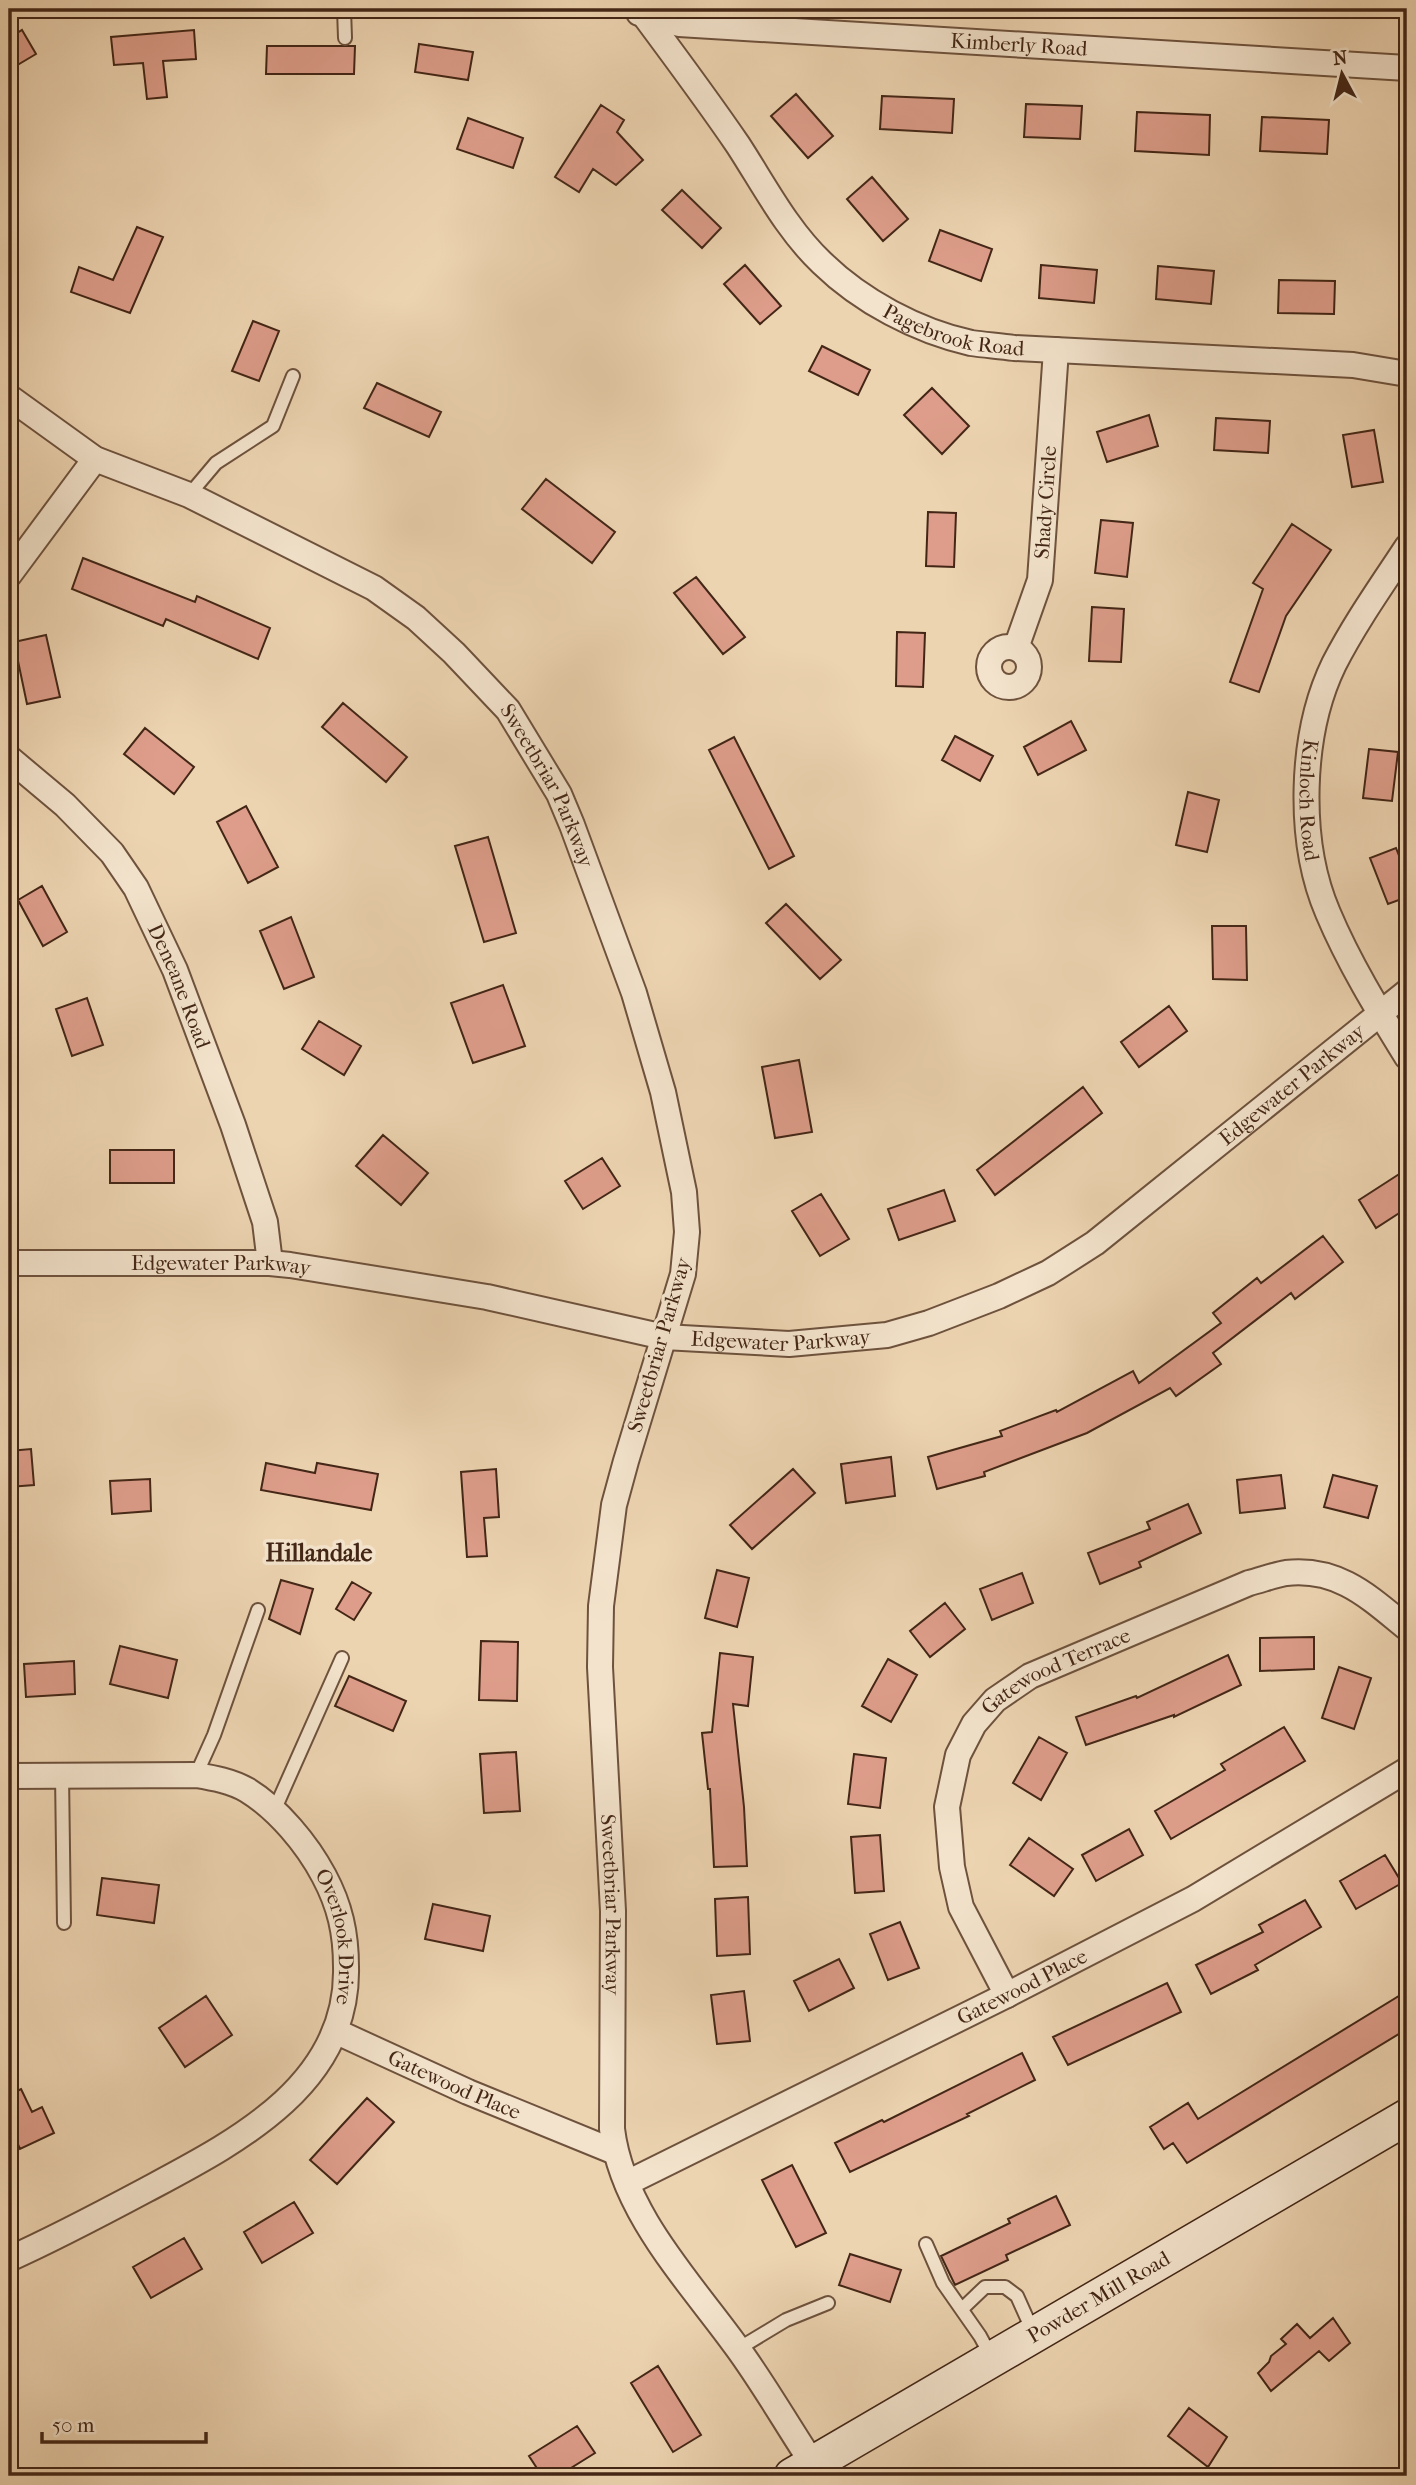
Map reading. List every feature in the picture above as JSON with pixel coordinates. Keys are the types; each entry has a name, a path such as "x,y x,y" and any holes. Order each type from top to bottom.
{"main road":[{"name":"Powder Mill Road","path":"802,2470 1407,2117"}],"street":[{"name":"Kimberly Road","path":"638,12 690,24 1407,68"},
{"name":"Pagebrook Road","path":"638,12 704,95 791,226 821,262 853,289 891,313 929,330 971,343 1056,350 1353,365 1407,374"},
{"name":"Shady Circle","path":"1016,648 1040,580 1056,350"},
{"name":"Sweetbriar Parkway","path":"9,397 95,459 189,495 342,571 396,603 435,635 508,710 542,763 572,825 634,993 663,1092 686,1211 683,1274 614,1505 601,1606 600,1667 613,1911 612,2129 615,2152 627,2183 656,2240 738,2349 802,2470"},
{"path":"9,575 95,459"},
{"name":"Kinloch Road","path":"1407,547 1333,666 1309,749 1308,831 1326,911 1381,1015 1407,1057"},
{"name":"Deneane Road","path":"9,758 65,805 112,853 136,888 175,970 233,1125 265,1222 270,1263"},
{"name":"Edgewater Parkway","path":"9,1263 270,1263 487,1297 664,1337 789,1344 887,1335 929,1323 999,1296 1048,1273 1095,1243 1407,992"},
{"name":"Gatewood Terrace","path":"1007,1995 961,1907 952,1867 947,1807 958,1755 974,1724 995,1700 1030,1676 1249,1583 1287,1573 1326,1575 1360,1589 1407,1628"},
{"name":"Gatewood Place","path":"627,2183 1007,1995 1193,1899 1407,1770"},
{"name":"Overlook Drive","path":"9,1776 196,1775 220,1779 246,1790 274,1811 304,1845 338,1901 346,1940 347,1978 343,2008 322,2057 304,2084 278,2109 247,2132 122,2203 9,2259"},
{"name":"Gatewood Place","path":"335,2031 468,2092 615,2152"}],"lane":[{"path":"344,9 345,38"},
{"path":"189,495 216,463 273,426 293,376"},
{"path":"196,1775 214,1735 258,1610"},
{"path":"274,1811 342,1658"},
{"path":"62,1774 64,1923"},
{"path":"926,2244 943,2283 993,2359"},
{"path":"962,2309 985,2287 1006,2287 1017,2296 1034,2334"},
{"path":"738,2349 786,2320 828,2303"}],"building":[{"path":"22,30 36,54 9,70 9,38"},
{"path":"194,30 196,59 163,61 167,97 147,99 143,63 114,65 111,37"},
{"path":"419,44 473,52 468,80 415,72"},
{"path":"267,46 355,46 354,74 266,74"},
{"path":"796,94 833,136 808,158 771,116"},
{"path":"882,96 954,99 952,133 880,129"},
{"path":"1026,104 1082,106 1080,139 1024,137"},
{"path":"601,105 624,120 617,132 643,160 616,185 593,169 579,192 555,177"},
{"path":"1137,112 1210,115 1209,155 1135,151"},
{"path":"1262,117 1329,120 1327,154 1260,151"},
{"path":"468,118 523,138 513,168 457,149"},
{"path":"872,177 908,219 883,241 847,199"},
{"path":"682,190 721,228 702,248 662,210"},
{"path":"137,227 163,237 130,313 71,292 79,267 113,280"},
{"path":"940,230 992,249 981,281 929,261"},
{"path":"745,265 781,306 760,324 724,284"},
{"path":"1041,265 1097,270 1094,303 1039,298"},
{"path":"1158,266 1214,271 1211,304 1156,299"},
{"path":"1279,280 1335,281 1334,314 1278,313"},
{"path":"253,321 279,331 259,381 232,371"},
{"path":"822,346 870,370 858,395 809,371"},
{"path":"377,383 441,412 429,437 364,408"},
{"path":"932,388 969,426 942,454 904,415"},
{"path":"1149,415 1158,446 1107,462 1097,432"},
{"path":"1216,418 1270,421 1268,453 1214,450"},
{"path":"1374,430 1383,482 1352,487 1343,435"},
{"path":"546,479 615,532 592,563 522,509"},
{"path":"928,512 956,513 954,567 926,566"},
{"path":"1101,520 1133,523 1127,577 1095,573"},
{"path":"1292,524 1331,550 1286,616 1259,692 1230,682 1263,589 1253,583"},
{"path":"83,558 195,602 197,596 270,628 258,659 166,619 163,626 72,589"},
{"path":"696,577 745,637 723,654 674,593"},
{"path":"1092,607 1124,609 1121,662 1089,661"},
{"path":"897,632 925,633 923,687 896,686"},
{"path":"46,635 60,697 27,704 14,642"},
{"path":"343,703 407,757 386,782 322,727"},
{"path":"1071,721 1086,750 1038,775 1024,747"},
{"path":"145,728 194,767 174,794 124,754"},
{"path":"955,736 993,756 980,781 942,760"},
{"path":"734,737 794,856 769,869 709,750"},
{"path":"1369,749 1398,752 1392,801 1363,798"},
{"path":"1188,792 1219,800 1207,852 1176,845"},
{"path":"246,806 278,867 248,883 217,822"},
{"path":"488,837 516,933 484,942 455,846"},
{"path":"1396,848 1407,876 1407,897 1388,904 1370,858"},
{"path":"42,886 67,932 43,946 18,900"},
{"path":"786,904 841,960 820,979 766,923"},
{"path":"291,917 314,977 284,989 260,931"},
{"path":"1212,926 1246,926 1247,980 1213,979"},
{"path":"503,985 525,1046 473,1063 451,1003"},
{"path":"87,998 103,1045 72,1056 56,1009"},
{"path":"1169,1006 1187,1031 1139,1067 1121,1042"},
{"path":"319,1021 361,1046 344,1075 302,1049"},
{"path":"799,1060 812,1132 775,1138 762,1067"},
{"path":"1083,1087 1102,1113 995,1195 977,1170"},
{"path":"383,1135 428,1173 401,1205 356,1166"},
{"path":"110,1150 174,1150 174,1183 110,1183"},
{"path":"602,1158 620,1186 583,1209 565,1181"},
{"path":"1407,1169 1407,1208 1376,1228 1359,1200"},
{"path":"944,1190 955,1221 899,1240 888,1209"},
{"path":"821,1194 849,1239 820,1256 792,1211"},
{"path":"1323,1236 1343,1262 1295,1299 1291,1293 1213,1353 1221,1364 1176,1396 1170,1388 1087,1433 984,1472 985,1476 937,1489 928,1457 1002,1436 1000,1431 1056,1410 1057,1412 1133,1371 1139,1383 1221,1323 1213,1313 1257,1278 1261,1283"},
{"path":"31,1449 34,1485 9,1487 9,1451"},
{"path":"891,1457 895,1496 846,1503 841,1464"},
{"path":"266,1463 315,1473 317,1463 378,1474 371,1510 261,1490"},
{"path":"496,1469 499,1517 484,1518 487,1556 467,1557 461,1472"},
{"path":"793,1469 815,1493 752,1549 730,1525"},
{"path":"1281,1475 1285,1508 1240,1513 1237,1480"},
{"path":"1333,1475 1377,1486 1368,1518 1324,1507"},
{"path":"150,1479 151,1511 112,1514 110,1481"},
{"path":"1188,1504 1201,1533 1139,1562 1141,1567 1100,1584 1088,1553 1150,1529 1147,1522"},
{"path":"717,1570 749,1578 737,1627 705,1618"},
{"path":"1022,1573 1033,1603 992,1620 980,1589"},
{"path":"281,1580 313,1589 300,1634 269,1619"},
{"path":"352,1582 371,1593 354,1620 336,1609"},
{"path":"945,1603 965,1629 930,1657 910,1631"},
{"path":"1314,1637 1314,1669 1260,1671 1260,1638"},
{"path":"481,1641 518,1642 517,1701 479,1700"},
{"path":"120,1646 177,1660 168,1698 110,1684"},
{"path":"720,1653 753,1657 748,1706 733,1704 747,1866 714,1867 710,1789 702,1733 712,1732"},
{"path":"1228,1655 1241,1685 1174,1717 1086,1745 1076,1717 1136,1696 1137,1698"},
{"path":"888,1659 917,1675 891,1722 862,1706"},
{"path":"74,1661 75,1694 26,1697 24,1664"},
{"path":"1339,1667 1371,1678 1354,1729 1322,1718"},
{"path":"349,1676 406,1701 393,1731 335,1706"},
{"path":"1284,1727 1305,1761 1171,1839 1155,1811 1225,1770 1221,1764"},
{"path":"1039,1737 1067,1753 1041,1800 1013,1783"},
{"path":"516,1752 520,1811 484,1813 480,1754"},
{"path":"854,1754 886,1758 880,1808 848,1804"},
{"path":"1129,1829 1143,1855 1096,1881 1082,1855"},
{"path":"880,1835 884,1891 855,1893 851,1837"},
{"path":"1029,1838 1073,1869 1054,1896 1010,1865"},
{"path":"1385,1855 1402,1883 1356,1909 1340,1881"},
{"path":"102,1878 159,1885 154,1923 97,1915"},
{"path":"748,1897 750,1954 717,1956 715,1899"},
{"path":"1305,1900 1321,1927 1255,1965 1258,1970 1211,1994 1196,1965 1263,1932 1259,1925"},
{"path":"433,1904 490,1916 483,1951 425,1939"},
{"path":"900,1922 919,1968 888,1980 870,1934"},
{"path":"839,1959 854,1988 809,2011 794,1981"},
{"path":"1167,1983 1181,2012 1068,2065 1053,2037"},
{"path":"744,1991 750,2041 717,2044 711,1995"},
{"path":"1407,1991 1407,2029 1187,2163 1173,2143 1164,2149 1150,2127 1188,2103 1198,2119"},
{"path":"206,1996 232,2035 185,2067 159,2028"},
{"path":"1022,2053 1035,2080 967,2114 969,2116 850,2172 835,2143 882,2120 884,2122"},
{"path":"21,2089 32,2112 42,2107 54,2133 20,2149 9,2124 9,2095"},
{"path":"367,2098 394,2122 337,2184 310,2160"},
{"path":"792,2165 826,2233 796,2247 762,2180"},
{"path":"1056,2196 1070,2225 1006,2255 1008,2260 955,2285 941,2256 1010,2223 1008,2219"},
{"path":"294,2202 313,2233 262,2263 244,2232"},
{"path":"184,2238 202,2269 151,2298 133,2267"},
{"path":"850,2254 901,2270 890,2302 839,2285"},
{"path":"1333,2318 1350,2343 1329,2361 1319,2351 1271,2391 1258,2373 1271,2356 1286,2344 1281,2339 1297,2324 1310,2338"},
{"path":"658,2366 701,2435 673,2452 631,2383"},
{"path":"1189,2408 1227,2437 1208,2467 1168,2436"},
{"path":"577,2426 595,2453 558,2476 542,2476 529,2456"}],"district":[{"name":"Hillandale","path":"319,1553"}]}
